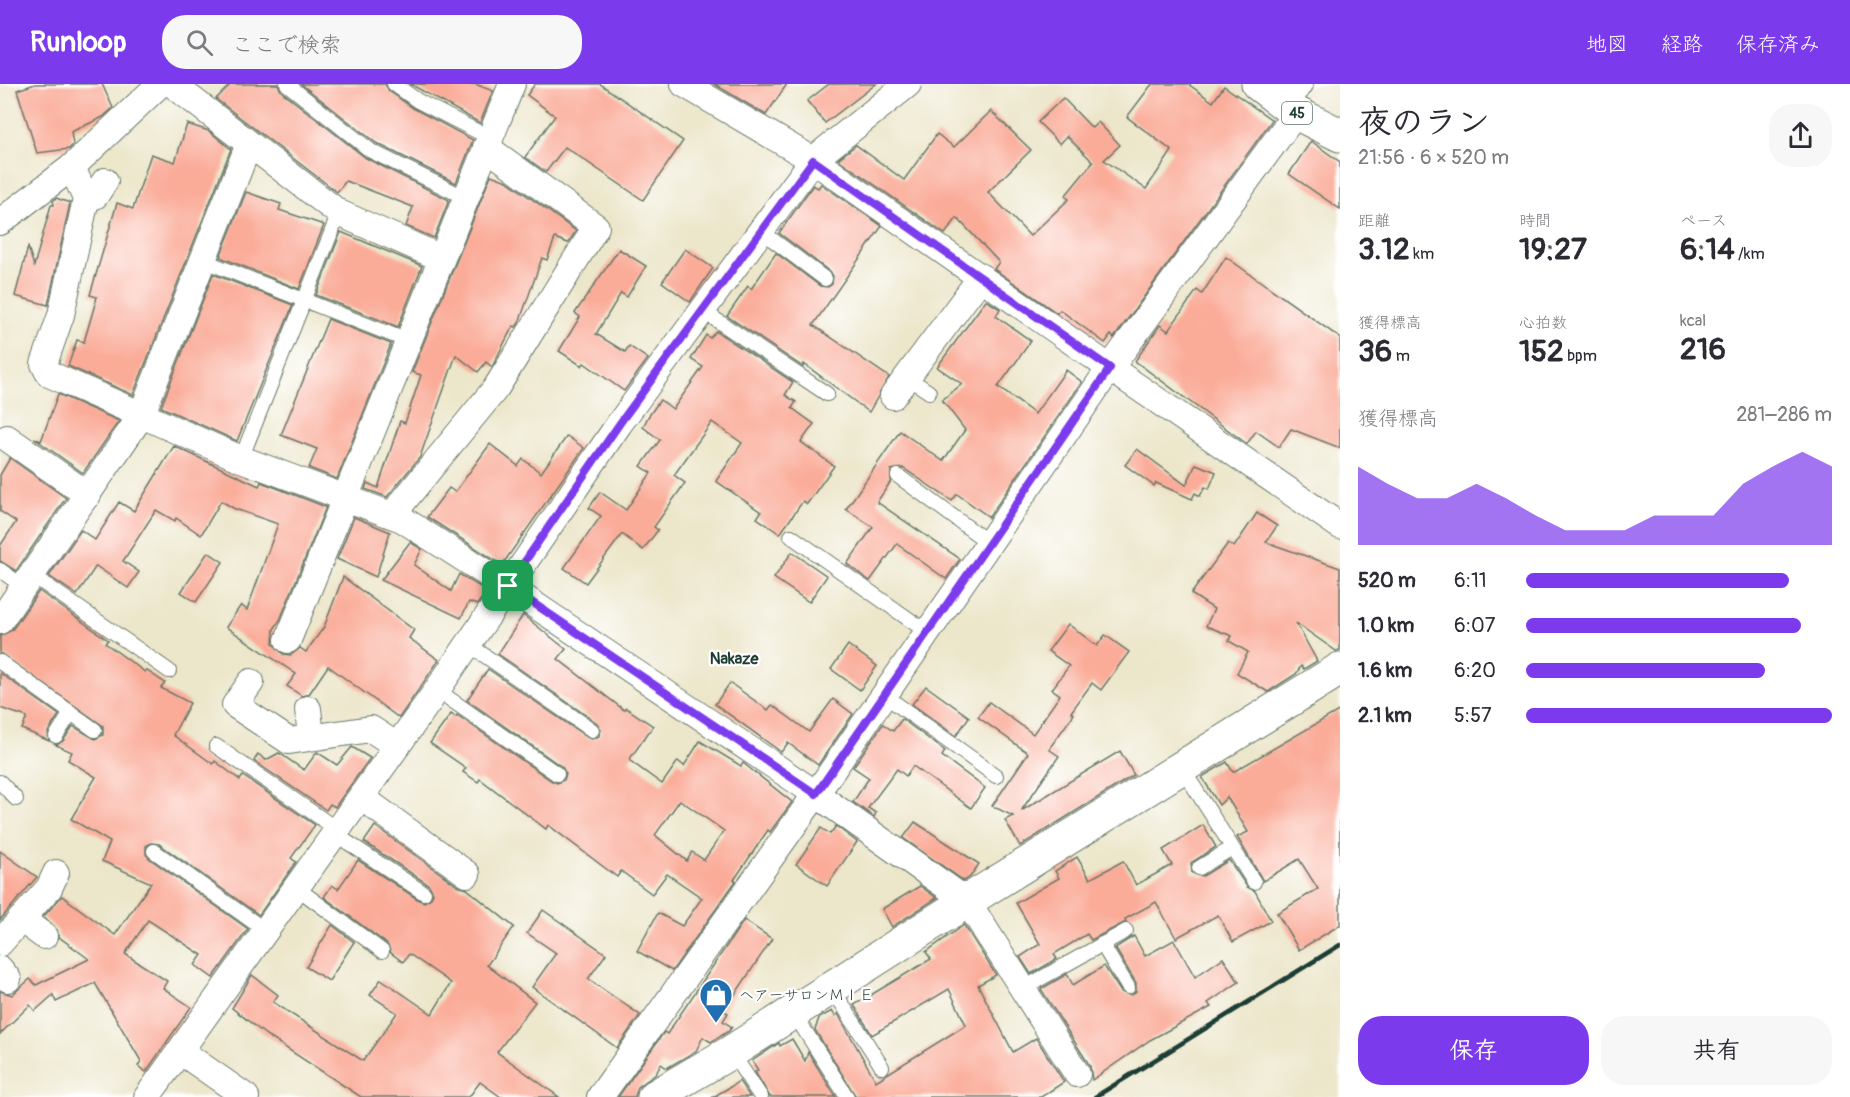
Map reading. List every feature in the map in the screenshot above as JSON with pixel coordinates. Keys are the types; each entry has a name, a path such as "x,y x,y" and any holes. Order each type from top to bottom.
{"street":[{"path":"0,222 72,167 160,84"},
{"path":"172,84 339,213 441,258"},
{"path":"288,640 512,84"},
{"path":"684,84 813,160 1340,526"},
{"path":"147,1097 437,690 620,423 813,160 908,84"},
{"name":"45","path":"1258,84 1294,100 1340,135"},
{"path":"600,1097 816,794 1294,100"},
{"path":"392,515 496,388 596,227 488,142"},
{"path":"0,621 141,416 249,144"},
{"path":"72,167 86,199 61,315 44,364 48,374 241,459 392,515 508,586 816,794 967,901 1077,1074"},
{"path":"86,199 95,196 105,181"},
{"path":"901,386 981,277"},
{"path":"6,438 88,495"},
{"path":"654,1097 731,1052 967,901 1338,674"},
{"path":"251,682 235,705 289,741 371,729 397,746"},
{"path":"308,709 311,737"},
{"path":"361,797 467,874"},
{"path":"0,944 49,888 56,873"},
{"path":"21,920 44,936"},
{"path":"180,1051 246,1097"}],"lane":[{"path":"287,84 371,151 466,198"},
{"path":"394,84 418,101 488,142"},
{"path":"241,459 339,213"},
{"path":"761,231 825,279"},
{"path":"202,260 408,341"},
{"path":"703,310 827,394"},
{"path":"901,386 929,392"},
{"path":"898,476 989,543"},
{"path":"791,536 927,632"},
{"path":"0,570 28,581 169,671"},
{"path":"468,644 592,730"},
{"path":"0,662 95,730"},
{"path":"437,690 557,774"},
{"path":"884,695 996,776"},
{"path":"56,736 71,713"},
{"path":"216,746 424,893"},
{"path":"1182,768 1254,882"},
{"path":"0,782 16,798"},
{"path":"1199,868 1232,848"},
{"path":"154,851 266,931"},
{"path":"297,888 382,951"},
{"path":"1022,988 1126,931"},
{"path":"1102,944 1128,987"},
{"path":"832,988 882,1067"},
{"path":"793,1012 847,1097"},
{"path":"731,1052 761,1097"}],"building":[{"path":"35,84 102,84 113,108 103,117 71,132 73,145 69,149 37,153 17,90"},
{"path":"231,84 278,84 281,91 366,158 449,200 434,238 406,226 413,207 346,181 337,192 216,99"},
{"path":"301,84 385,84 389,91 413,108 473,140 456,183 376,143"},
{"path":"410,84 475,84 493,91 480,123"},
{"path":"535,84 600,84 683,141 643,200 565,147 546,172 525,157 555,116 527,95"},
{"path":"714,84 787,84 766,115"},
{"path":"829,84 876,84 825,123 807,101"},
{"path":"1152,84 1188,84 1213,102 1224,86 1272,120 1114,338 1111,335 1105,343 1060,310 1057,313 994,269 999,262 957,218 945,234 838,159 856,145 904,180 937,134 954,147 991,111 1031,150 988,192 1030,236 1069,199 1065,196 1093,162 1067,136 1060,144 1038,122 1063,98 1092,128 1098,122 1120,145 1104,160 1146,189 1172,151 1127,117"},
{"path":"187,124 209,131 231,149 133,395 68,366 77,340 84,342 97,297 90,295 117,203 133,209 151,154 175,162"},
{"path":"1311,141 1340,162 1340,209 1289,174"},
{"path":"491,175 507,181 576,231 568,243 555,238 547,260 542,258 519,323 516,327 513,326 492,367 486,362 478,372 456,355 420,457 387,497 365,489 367,483 378,488 400,421 405,423 421,375 412,372"},
{"path":"821,184 882,226 813,325 889,377 869,412 804,364 803,367 727,316 748,286 751,289 776,253 820,286 828,287 832,284 833,276 830,272 779,233 813,185 818,188"},
{"path":"246,192 281,204 279,210 324,225 299,289 220,257"},
{"path":"56,198 70,203 48,305 15,296 28,247 34,266 51,205 54,205 53,201"},
{"path":"341,232 422,266 398,327 316,295"},
{"path":"619,249 646,266 627,297 621,293 596,334 625,352 629,346 648,359 624,391 584,363 582,366 559,351 580,317 575,313"},
{"path":"685,249 713,268 690,302 662,282"},
{"path":"1226,257 1340,338 1340,448 1291,429 1279,447 1256,431 1247,444 1135,361 1160,325 1168,331 1197,290 1202,294"},
{"path":"213,274 293,305 237,441 161,407"},
{"path":"986,300 1000,309 996,316 1031,341 998,387 1035,414 1066,370 1082,382 989,517 957,494 952,501 903,468 891,470 891,481 877,502 960,559 946,579 897,544 870,581 847,564 873,527 846,509 900,431 943,461 965,430 942,400 962,384 937,367"},
{"path":"328,319 391,344 337,479 309,468 317,449 281,435"},
{"path":"716,331 793,382 785,395 796,402 792,408 814,424 801,442 834,466 807,504 803,501 780,534 757,518 761,512 716,481 742,443 712,422 674,475 685,483 654,527 658,530 643,550 622,534 586,583 564,568 601,516 589,508 600,492 626,510 651,473 641,466 660,440 643,427 648,417 660,400 673,409 703,367 691,359 706,335 710,338"},
{"path":"58,394 119,421 83,473 34,438 41,441"},
{"path":"567,436 584,448 502,565 427,517 449,488 455,492 490,444 518,466 523,459 541,473"},
{"path":"174,446 259,486 261,482 326,507 280,620 274,629 273,643 283,654 291,655 300,648 306,652 324,627 343,577 414,630 409,638 439,660 399,718 328,666 309,694 302,696 287,686 296,674 226,627 241,605 247,610 278,524 235,509 221,501 201,535 176,518 175,521 156,510 123,561 139,572 128,588 96,566 77,595 49,576 81,530 95,540 119,502 134,511"},
{"path":"1137,449 1186,485 1196,464 1216,472 1209,489 1205,487 1200,496 1195,493 1192,499 1156,483 1154,486 1125,465"},
{"path":"10,458 66,498 16,571 0,561 0,546 16,522 0,511 0,475"},
{"path":"1257,513 1277,526 1266,542 1340,568 1340,650 1336,651 1296,623 1317,661 1304,669 1301,666 1296,674 1268,692 1237,673 1248,652 1229,641 1232,636 1206,626 1214,609 1191,594 1228,543 1234,547"},
{"path":"354,517 390,532 376,577 337,559"},
{"path":"410,542 422,549 414,565 451,591 459,574 487,591 477,605 469,602 461,618 381,580"},
{"path":"208,552 223,562 196,602 181,592"},
{"path":"792,552 827,576 809,602 774,578"},
{"path":"39,591 108,640 105,643 145,672 146,670 165,683 161,688 190,703 173,735 213,764 215,761 240,780 243,776 315,825 291,858 296,862 259,915 159,844 151,843 146,846 146,854 149,858 248,929 213,978 195,965 202,955 148,920 125,954 167,981 163,988 191,1007 146,1072 138,1066 141,1061 95,983 56,1002 53,995 35,1011 30,1005 0,1034 0,991 12,995 30,979 36,985 89,959 59,937 57,930 43,917 62,896 115,935 151,883 102,861 110,842 71,819 96,777 68,760 72,752 56,745 63,741 73,726 95,739 103,735 103,726 0,653 0,636 12,630"},
{"path":"523,615 566,649 558,659 624,710 626,708 653,726 629,760 662,784 678,761 684,766 700,741 741,766 743,763 792,802 770,832 768,830 734,880 736,881 672,971 637,951 658,913 682,926 702,898 667,874 652,894 621,871 617,877 548,825 546,829 480,779 478,782 463,772 466,768 430,743 451,714 456,717 457,715 552,781 557,783 564,780 566,774 562,767 467,700 488,669 587,737 592,739 599,736 601,730 597,723 498,654","holes":["680,800 724,831 704,860 692,852 687,861 655,835"]},
{"path":"1068,624 1097,646 1105,635 1129,652 1101,690 1092,683 1071,712 1074,714 1051,746 1050,750 1059,756 1021,811 1120,751 1134,775 1020,846 1005,820 1013,816 992,806 1028,753 978,717 989,702 1033,734 1060,695 1052,689 1069,666 1048,651"},
{"path":"848,645 877,666 860,690 831,669"},
{"path":"0,673 59,715 48,732 49,741 22,729 27,717 0,708"},
{"path":"730,683 768,710 772,705 809,732 833,699 853,714 818,765 788,743 781,752 715,704"},
{"path":"926,686 969,717 956,736 912,704"},
{"path":"1340,710 1340,925 1299,950 1277,913 1318,889 1299,859 1263,881 1237,837 1248,832 1227,797 1219,805 1202,777 1227,762 1233,772"},
{"path":"902,719 945,751 942,756 985,788 971,808 913,766 906,776 897,769 868,808 876,813 874,817 853,802 869,778 853,767 883,724 893,731"},
{"path":"352,747 370,758 335,807 330,804 326,810 254,761 258,754 266,760 279,753 304,770 317,752 337,765"},
{"path":"915,822 979,864 970,877 964,881 903,838"},
{"path":"1203,825 1216,847 1191,863 1192,873 1203,876 1229,860 1247,887 1255,891 1271,921 1233,942 1218,915 1176,938 1156,902 1125,919 1126,922 1091,940 1087,934 1054,954 1057,959 1031,974 1020,957 1040,944 1016,903 1059,878 1055,871 1077,857 1090,879 1123,861 1136,885 1172,865 1163,850"},
{"path":"375,826 458,886 467,889 514,927 487,965 535,1002 497,1052 559,1097 501,1097 480,1082 469,1097 361,1097 266,1035 232,1008 252,975 278,995 273,1002 363,1061 397,1013 370,995 381,979 432,1014 451,983 409,954 403,962 391,953 387,944 324,897 332,885 338,889 358,860 419,900 424,902 431,898 433,893 429,885 364,842"},
{"path":"836,826 857,842 827,886 796,864 821,828 830,834"},
{"path":"0,851 37,877 0,920"},
{"path":"920,886 937,898 892,927 882,909"},
{"path":"543,910 606,954 588,979 640,1015 617,1048 532,987 556,953 527,933"},
{"path":"744,920 772,939 724,1011 728,1013 723,1021 732,1027 711,1042 703,1037 696,1051 667,1068 661,1064 656,1074 638,1087 635,1097 618,1097 664,1032 667,1034"},
{"path":"332,925 354,942 329,981 306,967"},
{"path":"964,925 996,975 978,985 1013,1052 1036,1038 1064,1082 1041,1097 856,1097 815,1030 819,1018 832,1011 835,1016 838,1014 876,1081 966,1025 949,989 872,1035 854,1005 931,959 926,952"},
{"path":"1134,936 1145,956 1174,940 1195,977 1223,958 1239,982 1208,1003 1211,1007 1150,1040 1092,1080 1090,1066 1041,989 1067,974 1073,985 1104,966 1121,992 1132,995 1136,991 1136,983 1115,948"},
{"path":"792,1039 805,1061 808,1052 836,1097 770,1097 755,1072 758,1070 752,1061 779,1043 780,1046"},
{"path":"739,1081 750,1097 713,1097 730,1087"}],"railway":[{"path":"1095,1097 1340,945"}],"place":[{"name":"ヘアーサロンＭＩＥ","path":"716,1024"}],"district":[{"name":"Nakaze","path":"734,659"}],"route":[{"path":"813,160 1110,368 816,794 508,586 620,423 813,160"}]}
